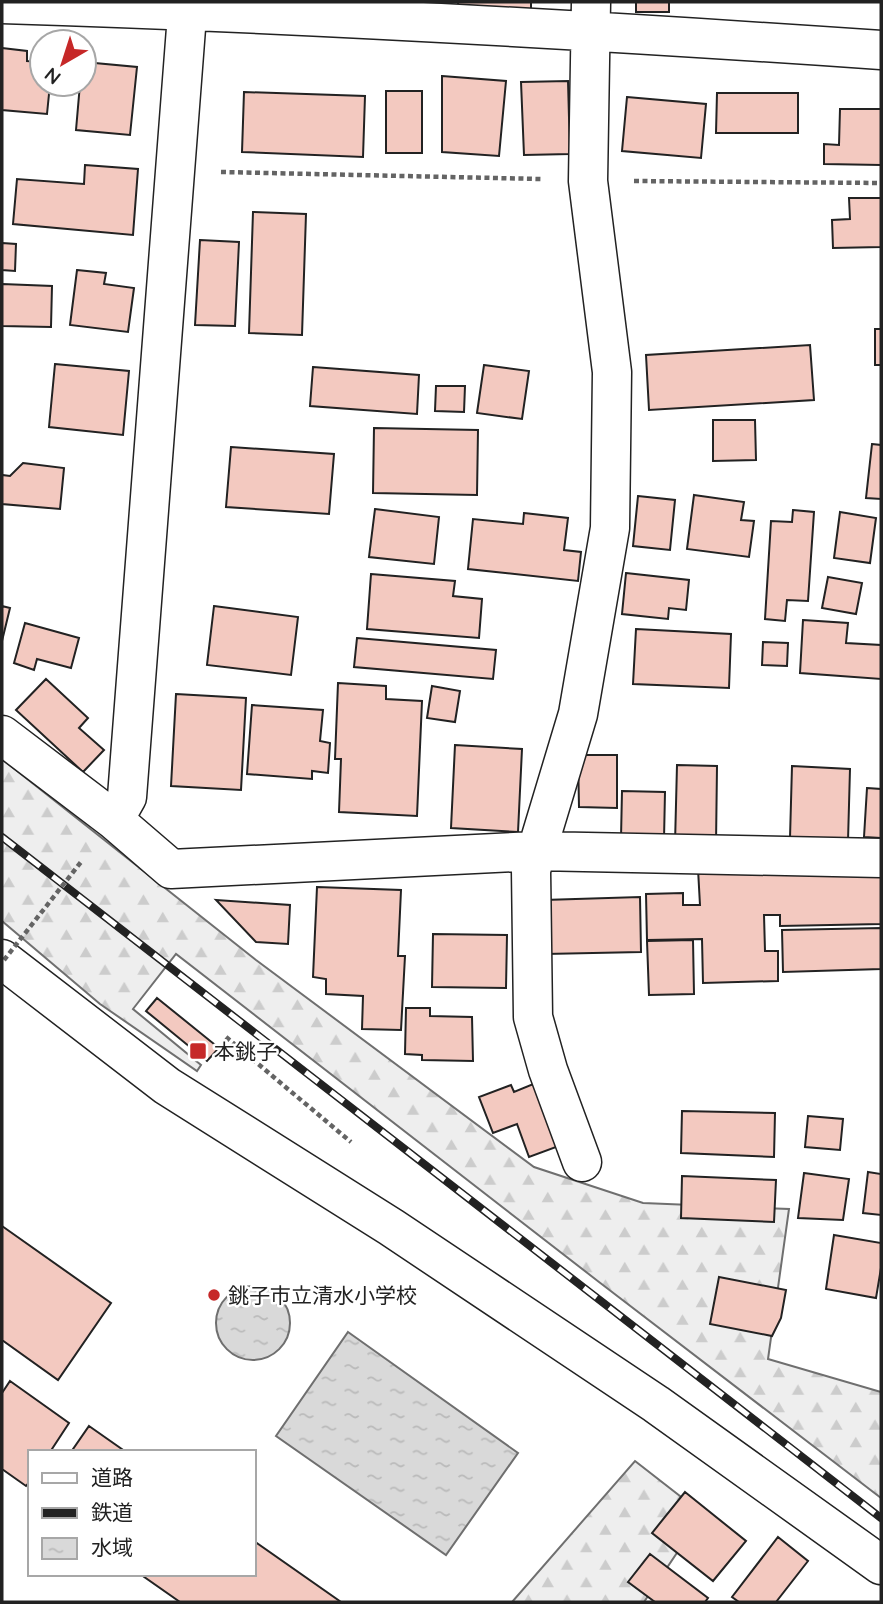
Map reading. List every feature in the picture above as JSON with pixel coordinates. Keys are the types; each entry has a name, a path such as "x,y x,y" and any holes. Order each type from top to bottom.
{"street":[{"path":"2,4 591,16 881,50"},
{"path":"114,820 127,797 187,6"},
{"path":"582,1162 548,1070 533,1017 531,870 578,714 610,528 612,372 588,181 591,16"},
{"path":"2,735 114,820 171,869 536,851 881,858"},
{"path":"3,959 167,1086 391,1227 656,1404 881,1565"}],"path":[{"path":"175,170 588,181 881,183"},
{"path":"3,959 81,862"}],"green space":[{"path":"2,759 256,960 534,1167 643,1203 789,1209 768,1359 881,1392 881,1498 176,954 133,1009 201,1065 197,1071 100,1004 2,921"},
{"path":"635,1461 703,1514 644,1602 512,1602"}],"water":[{"path":"260,1286 280,1296 288,1309 288,1337 280,1350 267,1358 246,1360 226,1350 218,1337 216,1316 226,1296 239,1288"},
{"path":"348,1332 518,1453 446,1555 276,1436"}],"building":[{"path":"458,2 531,2 531,12 458,7"},
{"path":"636,2 669,2 669,12 636,12"},
{"path":"2,48 27,51 28,98 49,98 47,114 2,110"},
{"path":"98,63 137,67 130,135 76,130 79,98 98,98"},
{"path":"442,76 506,81 499,156 442,152"},
{"path":"568,81 570,154 524,155 521,82"},
{"path":"386,91 422,91 422,153 386,153"},
{"path":"244,92 365,96 363,157 242,152"},
{"path":"717,93 798,93 798,133 716,133"},
{"path":"627,97 706,104 701,158 622,151"},
{"path":"840,109 881,109 881,165 824,164 824,144 839,145"},
{"path":"85,165 138,169 133,235 13,224 17,179 84,184"},
{"path":"849,198 881,198 881,247 833,248 832,220 850,219"},
{"path":"253,212 306,214 302,335 249,333"},
{"path":"200,240 239,242 235,326 195,325"},
{"path":"2,243 16,244 15,271 2,270"},
{"path":"77,270 106,273 104,284 134,288 128,332 70,325"},
{"path":"2,284 52,286 51,327 2,326"},
{"path":"875,329 881,329 881,365 875,365"},
{"path":"810,345 814,400 649,410 646,355"},
{"path":"55,364 129,371 123,435 49,427"},
{"path":"484,365 529,371 522,419 477,413"},
{"path":"313,367 419,375 417,414 310,406"},
{"path":"436,386 465,386 464,412 435,411"},
{"path":"713,420 755,420 756,460 713,461"},
{"path":"374,428 478,430 477,495 373,493"},
{"path":"872,444 881,445 881,499 866,498"},
{"path":"231,447 334,454 329,514 226,507"},
{"path":"23,463 64,468 60,509 2,504 2,475 10,476"},
{"path":"694,495 744,502 741,520 754,521 749,557 687,549"},
{"path":"638,496 675,500 670,550 633,546"},
{"path":"375,509 439,517 434,564 369,557"},
{"path":"793,510 814,512 808,601 787,600 785,621 765,619 771,521 792,522"},
{"path":"840,512 876,518 870,563 834,558"},
{"path":"524,513 568,518 564,550 581,552 578,581 468,569 473,519 523,524"},
{"path":"626,573 689,580 686,610 669,608 668,619 622,614"},
{"path":"371,574 455,581 453,596 482,599 479,638 367,629"},
{"path":"828,577 862,583 856,614 822,608"},
{"path":"2,606 10,608 2,641"},
{"path":"214,606 298,617 291,675 207,665"},
{"path":"803,620 848,623 846,643 881,645 881,679 800,673"},
{"path":"25,623 79,638 71,668 37,659 34,670 14,663"},
{"path":"636,629 731,634 729,688 633,684"},
{"path":"357,638 496,650 493,679 354,667"},
{"path":"763,642 788,643 787,666 762,665"},
{"path":"46,679 88,718 79,728 104,750 83,772 16,710"},
{"path":"338,683 386,686 386,699 422,701 417,816 339,812 341,759 335,759"},
{"path":"432,686 460,691 455,722 427,718"},
{"path":"176,694 246,698 241,790 171,786"},
{"path":"252,705 323,710 320,741 330,743 328,773 312,771 312,779 247,774"},
{"path":"455,745 522,749 518,832 451,828"},
{"path":"578,755 617,755 617,808 579,807"},
{"path":"677,765 717,766 716,844 675,844"},
{"path":"792,766 850,769 848,841 790,838"},
{"path":"867,788 881,789 881,838 864,837"},
{"path":"622,791 665,792 664,839 621,838"},
{"path":"881,866 881,924 780,926 780,915 764,915 765,951 778,951 778,981 703,983 702,939 647,940 646,894 683,893 683,905 700,905 698,869"},
{"path":"317,887 401,890 398,956 405,956 401,1030 362,1029 363,996 326,994 326,979 313,977"},
{"path":"640,897 641,952 545,954 544,900"},
{"path":"216,900 290,905 288,944 256,942"},
{"path":"881,928 881,969 783,972 782,930"},
{"path":"433,934 507,935 506,988 432,987"},
{"path":"693,940 694,994 649,995 647,941"},
{"path":"157,998 219,1048 207,1061 146,1011"},
{"path":"406,1008 430,1008 430,1016 472,1017 473,1061 422,1060 422,1055 405,1054"},
{"path":"543,1080 567,1143 529,1157 517,1124 493,1133 479,1097 511,1085 514,1092"},
{"path":"682,1111 775,1113 774,1157 681,1153"},
{"path":"808,1116 843,1119 840,1150 805,1147"},
{"path":"868,1172 881,1174 881,1215 863,1213"},
{"path":"804,1173 849,1179 843,1220 798,1218"},
{"path":"682,1176 776,1180 774,1222 681,1218"},
{"path":"2,1226 111,1303 58,1380 2,1340"},
{"path":"834,1235 881,1243 881,1268 876,1298 826,1289"},
{"path":"719,1277 786,1290 781,1318 772,1336 710,1324"},
{"path":"10,1381 69,1423 51,1450 28,1450 26,1486 2,1469 2,1393"},
{"path":"89,1426 123,1450 72,1450"},
{"path":"685,1492 746,1541 713,1581 652,1533"},
{"path":"778,1537 808,1561 776,1602 739,1602 732,1597"},
{"path":"256,1542 341,1602 180,1602 143,1576 256,1576"},
{"path":"650,1554 708,1598 705,1602 655,1602 628,1582"}],"railway":[{"path":"2,837 881,1518"}],"place":[{"name":"本銚子","path":"198,1051"},
{"name":"銚子市立清水小学校","path":"214,1295"}]}
